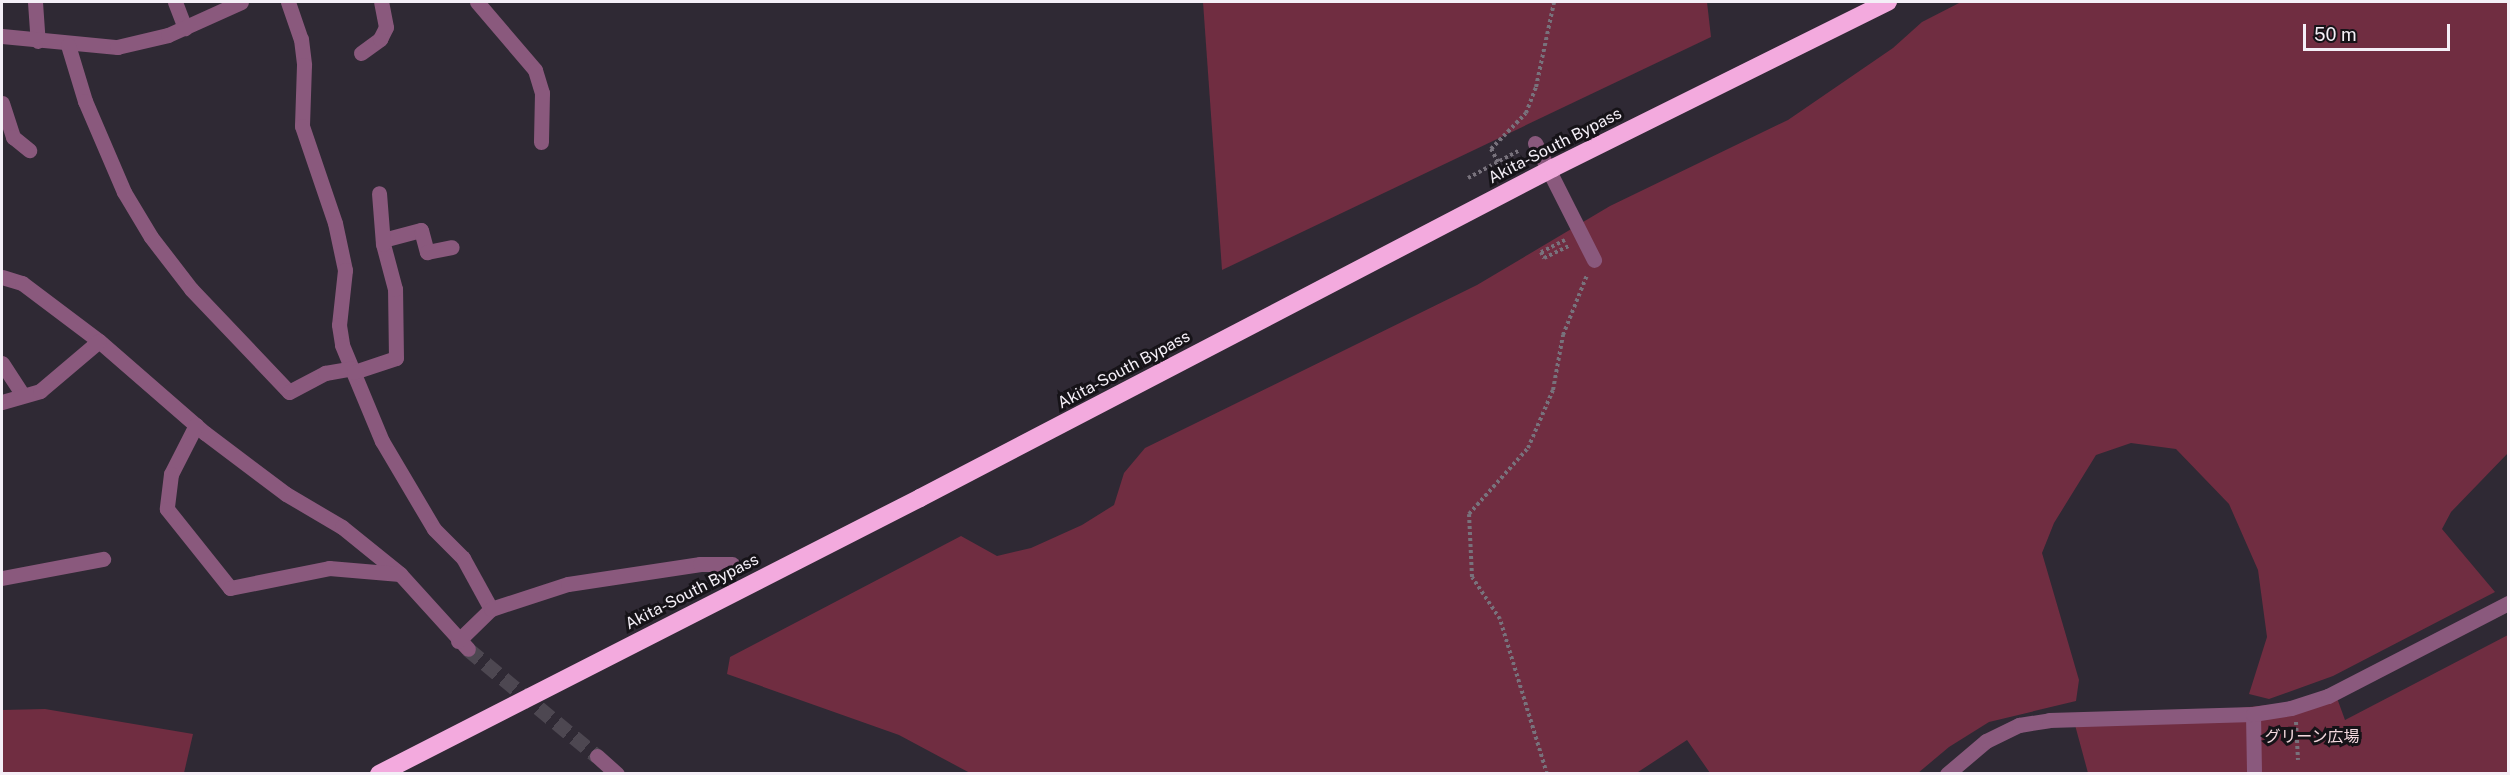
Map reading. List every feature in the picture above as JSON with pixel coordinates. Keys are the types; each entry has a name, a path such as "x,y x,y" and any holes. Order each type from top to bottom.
{"highway":[{"name":"Akita-South Bypass","path":"379,774 931,493 1553,168 1887,2"}],"street":[{"path":"35,2 38,41"},
{"path":"175,2 185,28"},
{"path":"2,36 68,45 117,47 185,28 241,2"},
{"path":"288,2 303,56 302,126 335,224 345,270 339,325 353,370 382,441 434,529 463,558 491,609"},
{"path":"361,53 380,39 386,27 381,2"},
{"path":"477,2 535,70 542,93 541,142"},
{"path":"68,45 84,101 124,192 151,237 191,289 289,392 325,373 353,370 396,358 395,289 383,240 379,193"},
{"path":"3,110 13,137 29,150"},
{"path":"1535,143 1577,238 1594,260"},
{"path":"383,240 421,230 427,252 452,247"},
{"path":"2,278 22,283 99,341 196,425 286,494 342,527 400,574 463,645 491,609 568,584 700,564 732,564"},
{"path":"2,402 22,394 40,391 99,341"},
{"path":"2,363 22,394"},
{"path":"196,425 171,474 167,509 230,588 329,568 400,574"},
{"path":"2,578 103,560"},
{"path":"1947,774 1986,741 2019,726 2049,720 2253,714 2296,706 2328,696 2508,603"},
{"path":"2253,714 2254,774"},
{"path":"597,756 617,774"}],"path":[{"path":"1498,162 1491,149 1526,113 1536,87 1554,2"},
{"path":"1468,178 1535,143"},
{"path":"1577,238 1544,258 1541,252 1577,238"},
{"path":"1547,774 1500,619 1472,577 1469,514 1528,448 1553,390 1572,307 1594,260"},
{"path":"2296,706 2298,760"}],"green space":[{"path":"1203,2 1707,2 1711,37 1222,270"},
{"path":"1961,2 2508,2 2508,453 2451,512 2442,529 2495,592 2333,676 2269,699 2249,694 2267,637 2258,570 2229,504 2176,449 2131,443 2096,455 2054,523 2042,553 2079,680 2076,701 1989,722 1949,747 1918,773 1710,773 1687,740 1635,774 970,773 899,735 727,674 730,657 961,536 997,556 1031,548 1082,525 1114,505 1124,473 1145,448 1477,285 1610,206 1788,120 1893,48 1922,22"},
{"name":"グリーン広場","path":"2508,635 2508,773 2088,773 2075,725 2337,698 2345,720"},
{"path":"45,709 193,734 184,773 2,773 2,710"}],"tunnel":[{"path":"468,649 597,756"}]}
